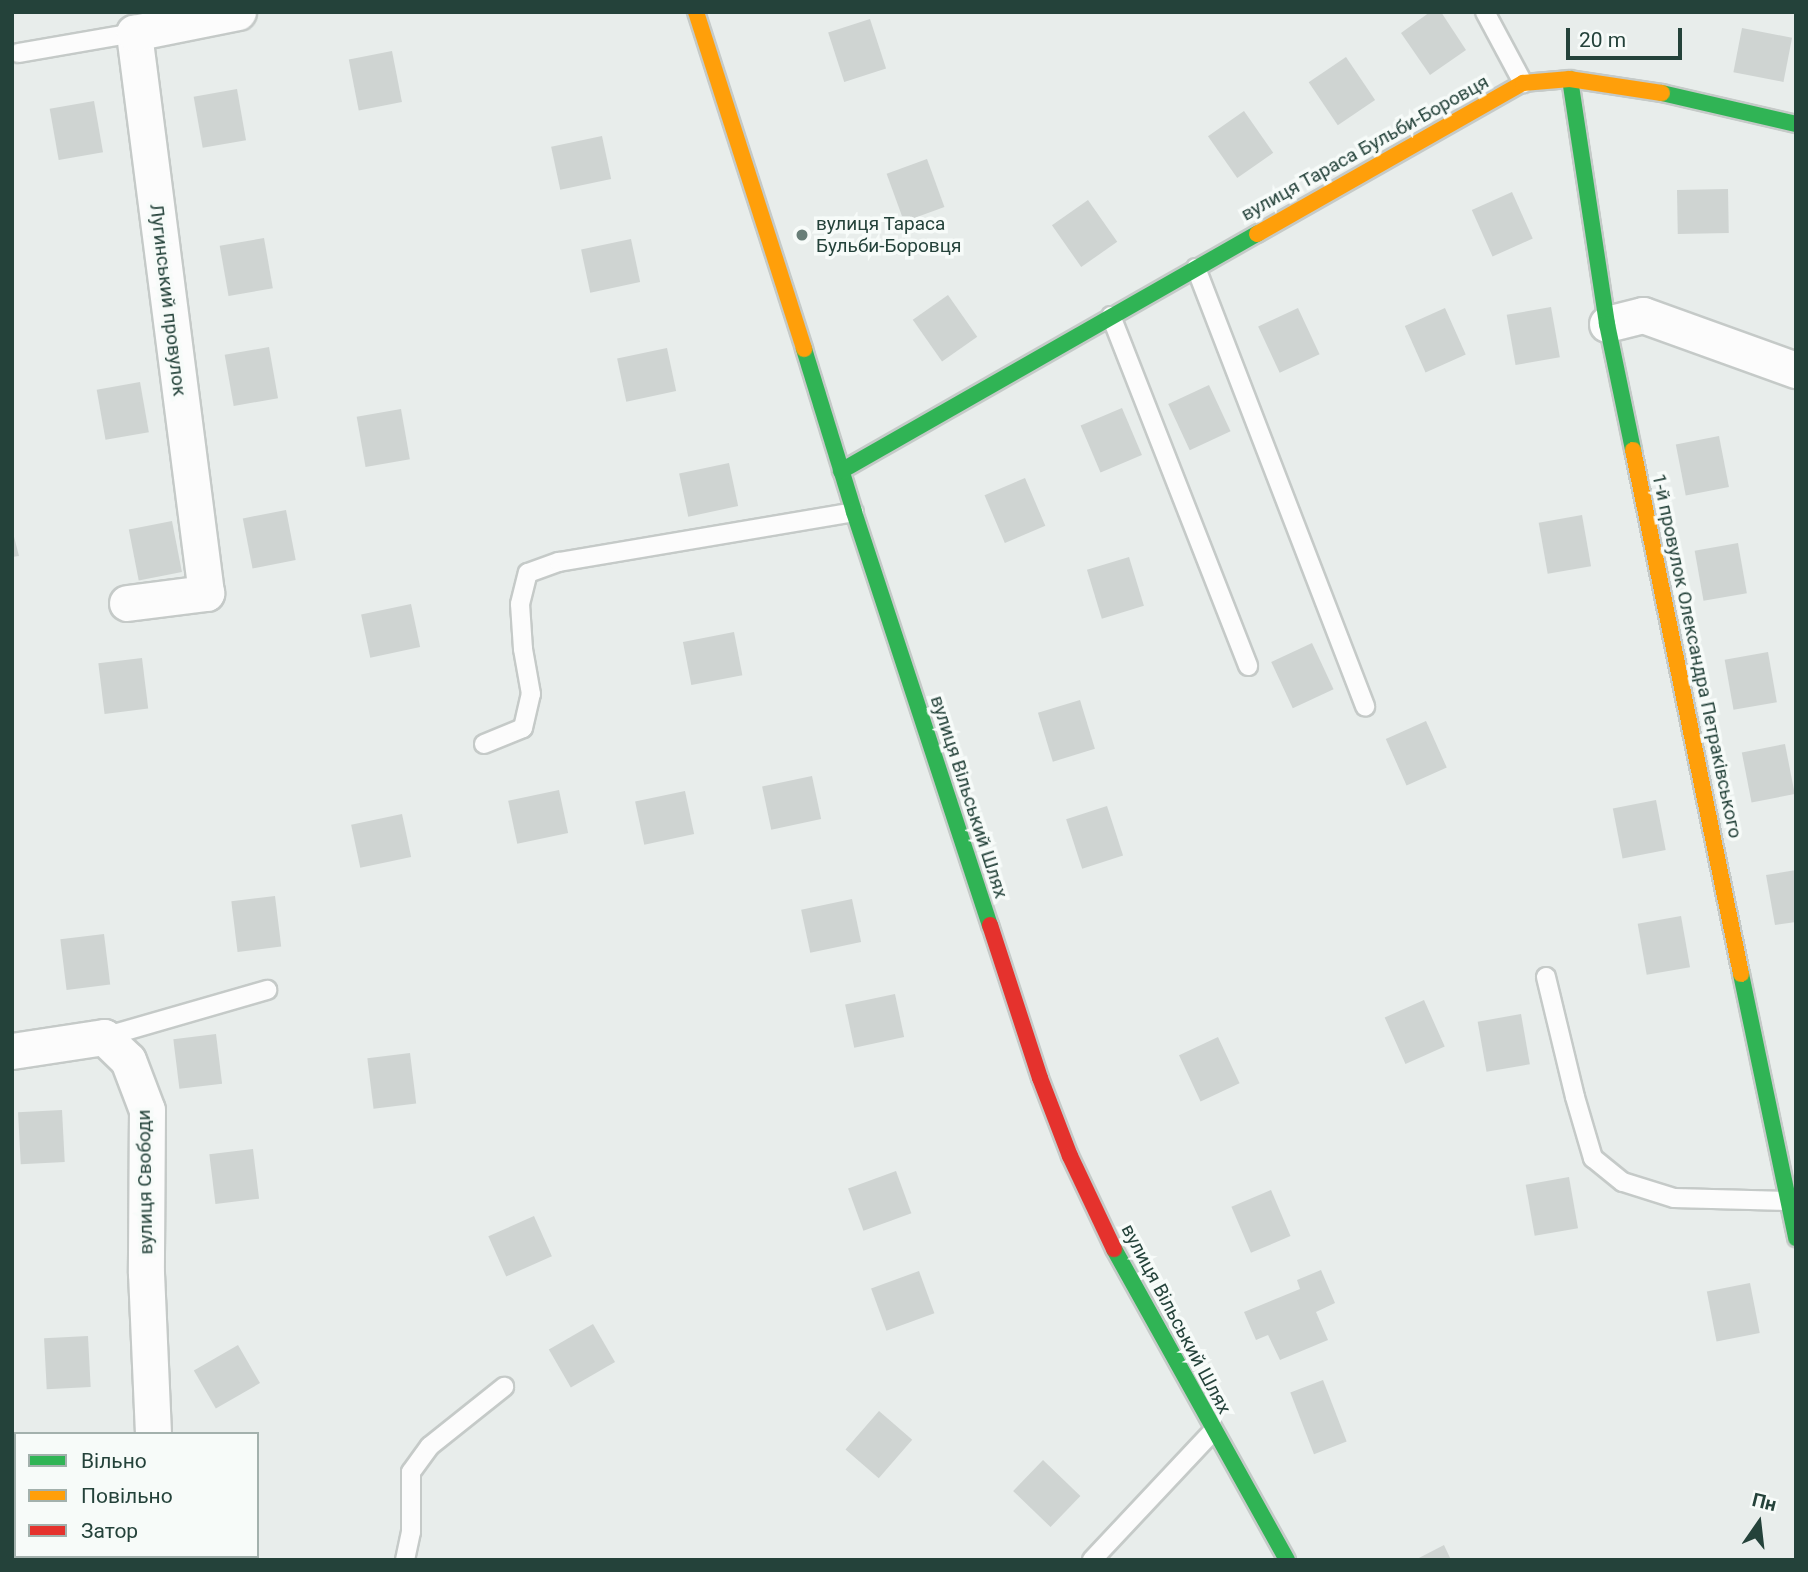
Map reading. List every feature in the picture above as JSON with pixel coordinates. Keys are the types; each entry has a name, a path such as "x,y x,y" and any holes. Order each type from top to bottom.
{"street":[{"path":"134,33 238,12"},
{"name":"вулиця Вільський Шлях","path":"696,12 775,253 854,512 1040,1078 1065,1143 1122,1267 1287,1560"},
{"name":"Лугинський провулок","path":"127,603 206,593 134,33"},
{"name":"вулиця Тараса Бульби-Боровця","path":"841,471 1523,83 1570,79 1634,87 1796,124"},
{"name":"1-й провулок Олександра Петраківського","path":"1570,79 1607,324 1796,1238"},
{"path":"1607,324 1643,315 1796,370"},
{"path":"12,1051 104,1037"},
{"name":"вулиця Свободи","path":"104,1037 128,1060 147,1110 146,1273 153,1432"}],"lane":[{"path":"1485,12 1523,83"},
{"path":"18,52 134,33"},
{"path":"1196,268 1365,707"},
{"path":"1111,316 1248,666"},
{"path":"484,744 523,728 531,694 520,604 528,573 559,562 854,512"},
{"path":"1546,977 1574,1097 1593,1158 1623,1182 1674,1198 1788,1201"},
{"path":"104,1037 267,990"},
{"path":"405,1560 411,1532 411,1472 430,1446 504,1387"},
{"path":"1092,1560 1213,1431"}],"building":[{"path":"1430,12 1441,12 1466,50 1430,75 1401,33"},
{"path":"870,19 886,68 844,82 828,33"},
{"path":"1742,28 1792,38 1783,82 1733,72"},
{"path":"392,51 402,102 359,110 349,59"},
{"path":"1346,57 1375,100 1338,125 1309,82"},
{"path":"237,89 246,140 203,148 194,97"},
{"path":"94,101 103,152 59,160 50,109"},
{"path":"1244,111 1273,153 1237,178 1208,136"},
{"path":"602,136 611,179 560,190 551,147"},
{"path":"927,159 944,207 904,222 887,174"},
{"path":"1728,189 1729,233 1678,234 1677,190"},
{"path":"1512,192 1533,239 1493,256 1472,210"},
{"path":"1088,200 1117,242 1081,267 1052,225"},
{"path":"264,238 273,288 229,296 220,246"},
{"path":"631,239 640,282 590,293 581,250"},
{"path":"948,295 977,337 942,361 913,320"},
{"path":"1551,307 1560,357 1516,365 1507,315"},
{"path":"1298,308 1320,354 1280,373 1258,327"},
{"path":"1445,308 1466,355 1426,372 1405,326"},
{"path":"269,347 278,398 234,406 225,355"},
{"path":"667,348 676,391 626,402 617,359"},
{"path":"140,382 149,432 106,440 97,390"},
{"path":"1209,385 1231,431 1190,450 1168,404"},
{"path":"1122,408 1142,455 1101,473 1081,426"},
{"path":"401,409 410,459 366,467 357,417"},
{"path":"1719,436 1729,487 1686,495 1676,444"},
{"path":"729,463 738,506 688,517 679,474"},
{"path":"1025,478 1045,526 1005,543 984,495"},
{"path":"286,510 296,560 253,568 243,518"},
{"path":"1582,515 1591,566 1548,574 1539,523"},
{"path":"172,521 182,572 139,580 129,529"},
{"path":"12,529 19,556 12,557"},
{"path":"1738,543 1747,593 1704,601 1695,551"},
{"path":"1129,557 1144,606 1102,619 1087,570"},
{"path":"411,604 420,647 370,658 361,615"},
{"path":"734,632 742,675 691,685 683,642"},
{"path":"1312,643 1334,689 1293,708 1271,662"},
{"path":"1768,652 1777,702 1734,710 1725,660"},
{"path":"142,658 148,709 105,714 98,663"},
{"path":"1080,700 1095,749 1053,762 1038,713"},
{"path":"1426,721 1447,768 1407,785 1386,739"},
{"path":"1785,744 1795,794 1752,802 1742,752"},
{"path":"812,776 821,819 771,830 762,787"},
{"path":"559,790 568,833 517,844 508,801"},
{"path":"685,791 694,834 644,845 635,802"},
{"path":"1656,800 1666,850 1623,858 1613,808"},
{"path":"1107,806 1123,855 1082,869 1066,819"},
{"path":"402,814 411,857 360,868 351,825"},
{"path":"1796,870 1796,922 1775,925 1766,875"},
{"path":"275,896 281,947 238,952 231,901"},
{"path":"852,899 861,942 810,953 801,910"},
{"path":"1681,916 1690,967 1647,975 1638,924"},
{"path":"104,934 110,985 67,990 60,939"},
{"path":"895,994 904,1037 854,1048 845,1005"},
{"path":"1424,1000 1445,1047 1405,1064 1385,1017"},
{"path":"1521,1014 1530,1064 1487,1072 1478,1022"},
{"path":"216,1034 222,1084 179,1089 173,1039"},
{"path":"1218,1037 1240,1083 1201,1101 1179,1055"},
{"path":"410,1053 416,1104 374,1109 367,1058"},
{"path":"62,1110 65,1162 21,1164 18,1112"},
{"path":"253,1149 259,1199 215,1204 209,1154"},
{"path":"896,1171 911,1213 863,1231 848,1188"},
{"path":"1569,1177 1578,1228 1535,1236 1526,1185"},
{"path":"1271,1190 1291,1236 1251,1253 1231,1207"},
{"path":"534,1216 552,1256 506,1277 488,1236"},
{"path":"1321,1270 1335,1303 1316,1312 1328,1340 1280,1360 1268,1335 1256,1340 1244,1312 1300,1289 1297,1280"},
{"path":"919,1271 934,1313 886,1331 871,1288"},
{"path":"1750,1283 1760,1333 1717,1341 1707,1291"},
{"path":"593,1324 615,1362 571,1388 549,1350"},
{"path":"88,1336 91,1387 47,1389 44,1338"},
{"path":"238,1345 260,1383 216,1409 194,1370"},
{"path":"1323,1380 1347,1442 1314,1454 1290,1393"},
{"path":"879,1411 912,1440 879,1478 846,1449"},
{"path":"1043,1460 1080,1496 1051,1527 1013,1491"},
{"path":"1444,1545 1451,1560 1415,1560"},
{"path":"204,1558 253,1558 250,1560"}],"traffic: fast":[{"path":"1570,79 1607,324 1633,450"},
{"path":"1662,93 1796,124"},
{"path":"841,471 1257,234"},
{"path":"804,349 854,512 990,925"},
{"path":"1741,974 1796,1238"},
{"path":"1114,1249 1287,1560"}],"traffic: slow":[{"path":"696,12 804,349"},
{"path":"1257,234 1523,83 1570,79 1662,93"},
{"path":"1633,450 1741,974"}],"traffic: jam":[{"path":"990,925 1040,1078 1070,1156 1114,1249"}],"place":[{"name":"вулиця Тараса Бульби-Боровця","path":"802,235"}]}
